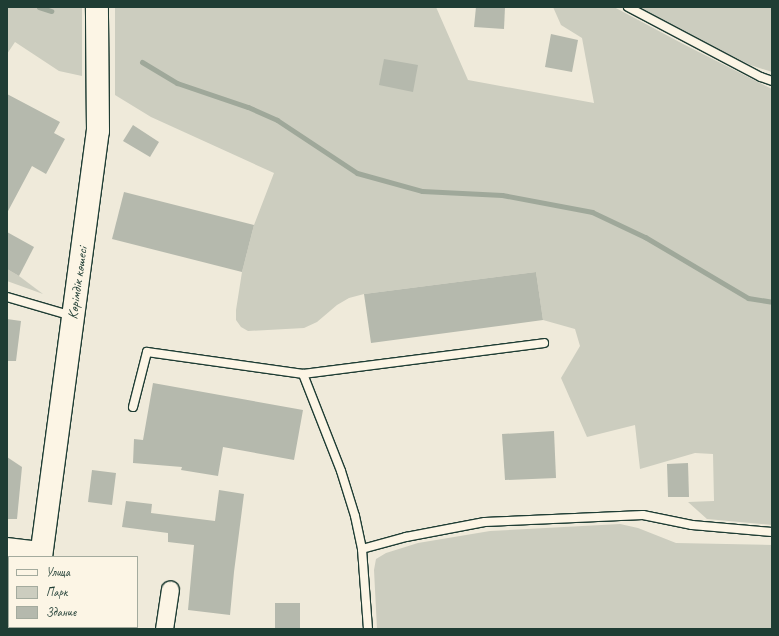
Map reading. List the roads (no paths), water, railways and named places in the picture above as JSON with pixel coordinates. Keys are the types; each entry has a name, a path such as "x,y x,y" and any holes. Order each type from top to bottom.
{"street":[{"name":"Көрімдік көшесі","path":"41,555 98,131 97,7"},
{"path":"7,549 41,555"},
{"path":"164,629 170,588"}],"lane":[{"path":"628,7 761,77 772,80"},
{"path":"7,297 73,316"},
{"path":"133,407 147,352 304,374 544,343"},
{"path":"304,374 341,471 355,516 362,549 368,629"},
{"path":"362,549 448,527 520,519 643,515 692,525 772,532"}],"waterway":[{"path":"39,7 51,11"},
{"path":"142,62 177,83 248,107 277,120 357,173 422,191 502,195 592,212 645,237 748,298 772,302"}]}
